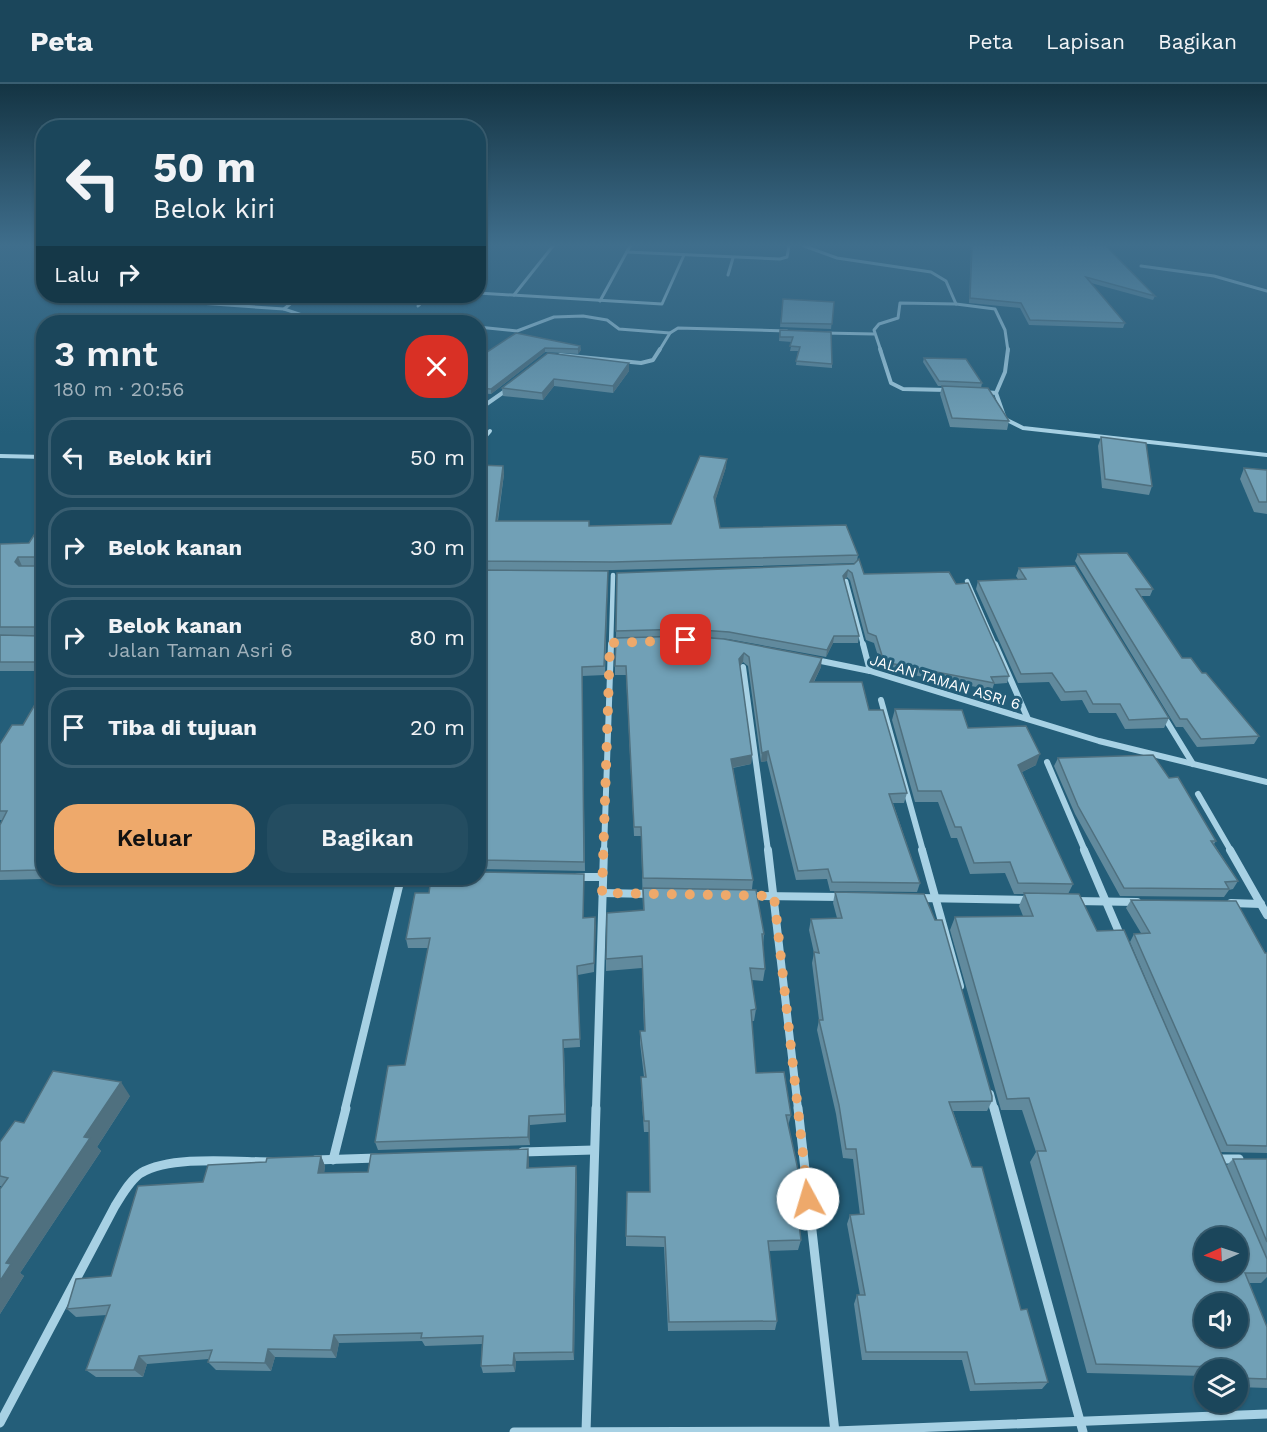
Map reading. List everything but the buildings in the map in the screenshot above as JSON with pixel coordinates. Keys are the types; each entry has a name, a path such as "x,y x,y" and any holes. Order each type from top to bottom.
{"street":[{"path":"284,309 300,315"},
{"path":"899,309 898,318 879,324 874,334 894,386 955,391"},
{"path":"996,309 1010,348 1005,373 996,393 1005,419 1023,428 1267,455"},
{"path":"486,328 523,330 554,317 583,316 607,320 619,329 669,333 681,327 796,332"},
{"path":"819,332 874,334"},
{"path":"555,355 632,363 648,362 653,360 669,333"},
{"path":"486,404 513,385"},
{"path":"975,391 996,393"},
{"path":"486,435 490,430"},
{"path":"0,456 36,457"},
{"path":"602,575 624,574"},
{"path":"586,1431 613,575"},
{"path":"846,581 870,671"},
{"path":"967,581 1028,719"},
{"path":"610,643 621,643"},
{"name":"JALAN TAMAN ASRI 6","path":"809,658 870,671 1099,741 1267,782"},
{"path":"743,667 774,896 835,1432"},
{"path":"881,700 964,1001"},
{"path":"1156,704 1193,764"},
{"path":"1047,762 1124,944"},
{"path":"1198,794 1267,915"},
{"path":"569,877 602,877"},
{"path":"333,1160 399,885"},
{"path":"602,893 659,894"},
{"path":"739,896 843,897"},
{"path":"913,898 1038,900"},
{"path":"1060,900 1141,902"},
{"path":"1225,903 1261,904"},
{"path":"986,1081 1082,1427"},
{"path":"1211,1148 1220,1169"},
{"path":"511,1153 594,1150"},
{"path":"299,1161 392,1158"},
{"path":"1215,1159 1246,1159"},
{"path":"0,1423 115,1206 126,1189 141,1173 176,1164 288,1161"},
{"path":"514,1432 835,1432 1082,1427 1267,1414"}],"route":[{"path":"686,640 610,643 602,893 774,896 808,1199"}]}
